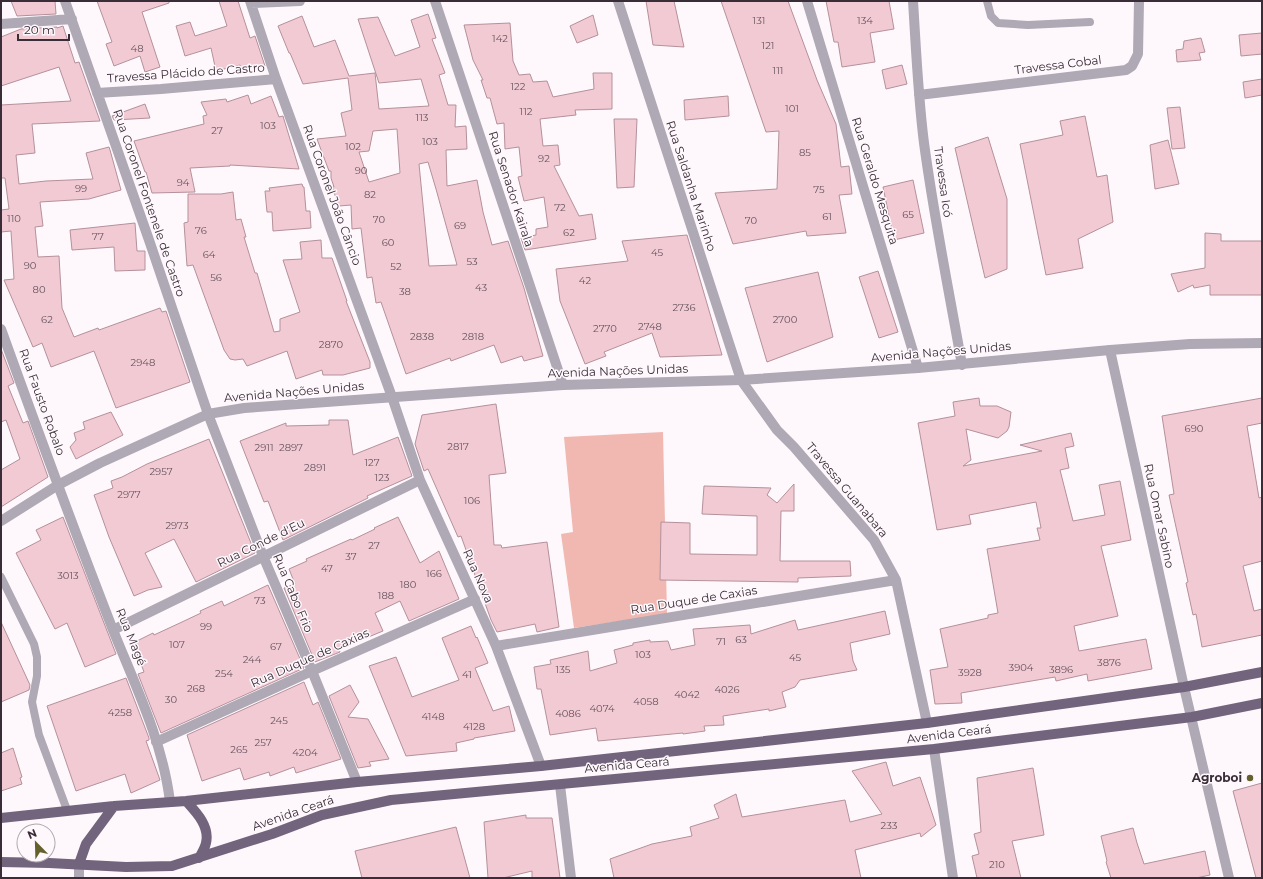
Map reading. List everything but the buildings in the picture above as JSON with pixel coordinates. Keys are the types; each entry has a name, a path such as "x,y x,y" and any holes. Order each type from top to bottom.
{"main road":[{"name":"Avenida Ceará","path":"1,818 67,810 186,801 357,782 541,766 927,723 1184,687 1262,672"},
{"name":"Avenida Ceará","path":"1,862 126,867 172,866 272,834 322,815 391,800 463,792 560,785 934,749 1192,717 1262,703"},
{"path":"186,801 200,817 207,833 206,844 199,858"},
{"path":"79,864 86,844 114,806"}],"street":[{"name":"Rua Coronel Fontenele de Castro","path":"66,1 208,414"},
{"path":"251,2 300,1"},
{"name":"Rua Senador Kairala","path":"435,1 563,385"},
{"name":"Rua Saldanha Marinho","path":"618,1 741,380"},
{"name":"Rua Geraldo Mesquita","path":"807,1 918,368"},
{"name":"Travessa Icó","path":"913,1 919,95 924,142 962,365"},
{"name":"Travessa Cobal","path":"919,95 1126,70 1132,66 1138,54 1139,1"},
{"name":"Rua Coronel João Câncio","path":"251,2 276,79 392,397"},
{"path":"1,24 72,19"},
{"name":"Travessa Plácido de Castro","path":"97,93 276,79"},
{"name":"Rua Fausto Robalo","path":"1,329 58,485"},
{"name":"Avenida Nações Unidas","path":"1,521 58,485 107,460 208,414 244,408 563,385 741,380 962,365 1110,350 1190,344 1262,343"},
{"name":"Rua Omar Sabino","path":"1110,350 1184,687 1229,878"},
{"name":"Travessa Guanabara","path":"741,380 777,430 794,447 874,540 896,580 927,723"},
{"name":"Rua Nova","path":"392,397 420,480 496,646 541,766"},
{"name":"Rua Cabo Frio","path":"208,414 263,556 357,782"},
{"name":"Rua Conde d'Eu","path":"113,630 420,480"},
{"name":"Rua Magé","path":"58,485 113,630 134,679 167,779 170,802"},
{"name":"Rua Duque de Caxias","path":"496,646 896,580"},
{"name":"Rua Duque de Caxias","path":"156,742 475,599"},
{"path":"934,749 953,878"},
{"path":"560,785 572,878"},
{"path":"79,864 79,878"}],"lane":[{"path":"987,1 991,16 998,23 1028,25 1090,22"},
{"path":"1,577 34,644 37,657 37,676 32,702 39,735 67,810"}],"shaded area":[{"path":"663,432 667,614 574,628 561,534 573,532 564,437"}],"place":[{"name":"Agroboi","path":"1250,778"}]}
